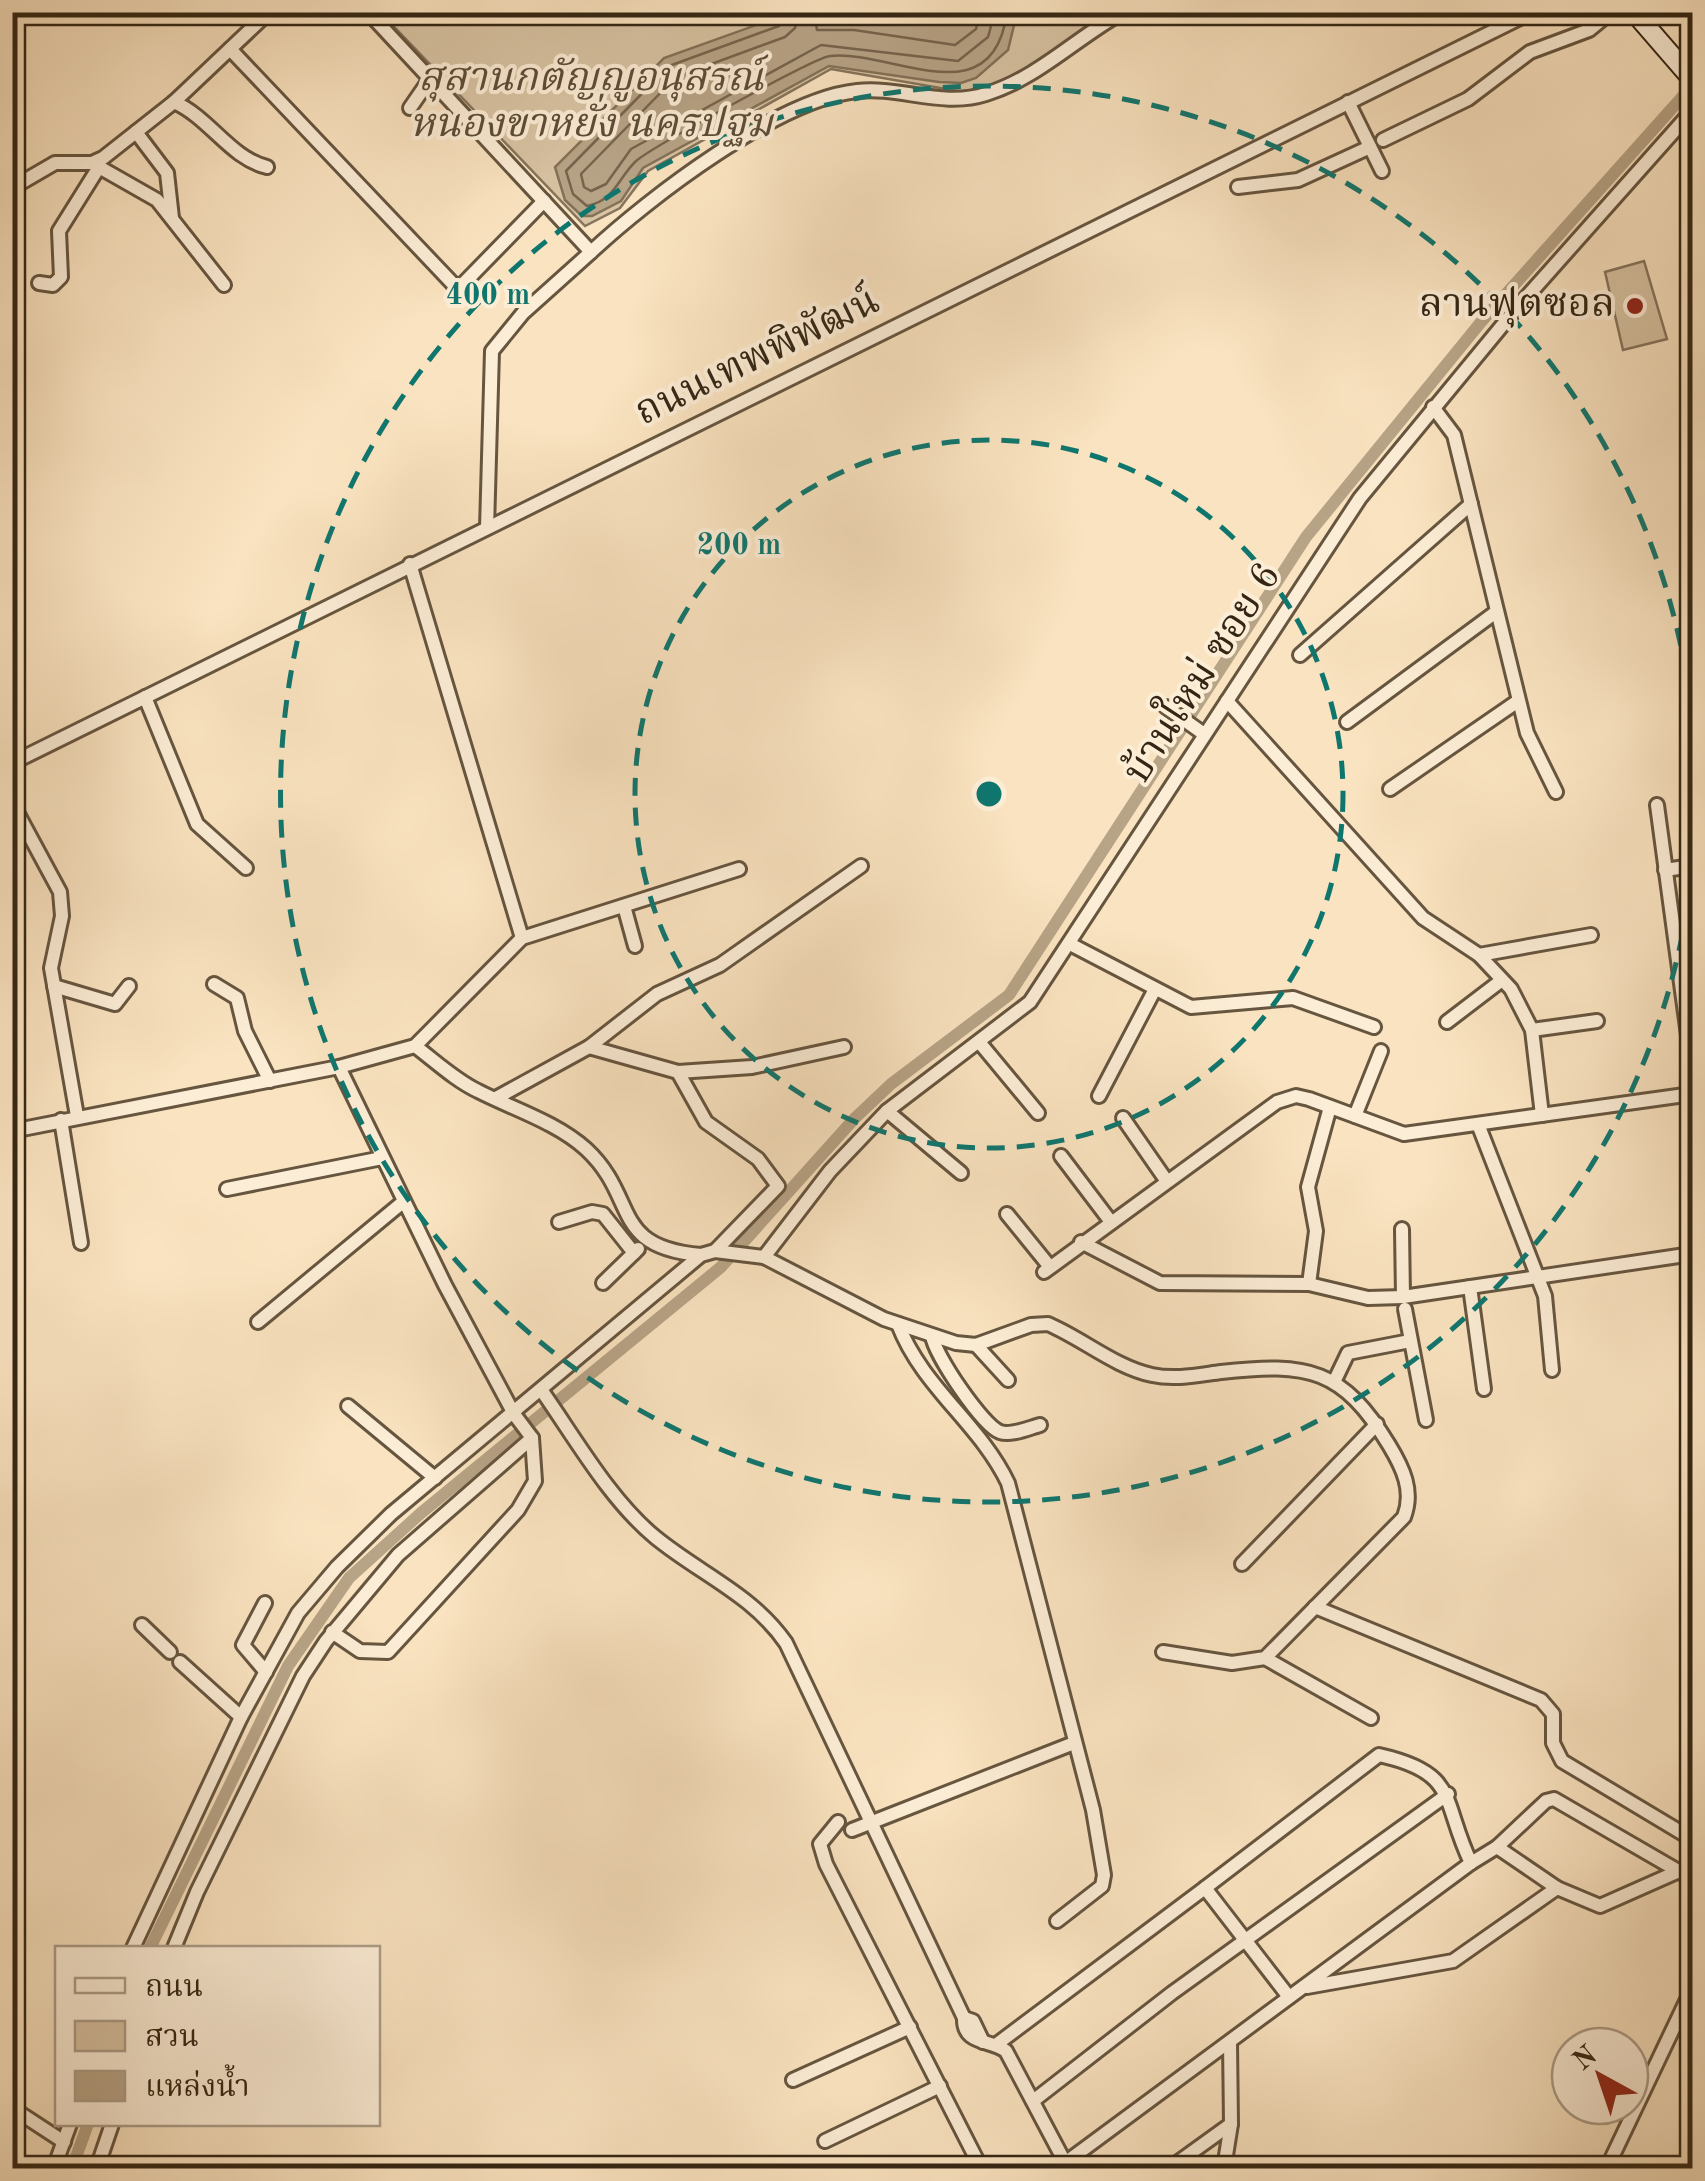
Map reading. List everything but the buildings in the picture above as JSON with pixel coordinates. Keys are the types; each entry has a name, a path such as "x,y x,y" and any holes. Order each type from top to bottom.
{"main road":[{"path":"1634,12 1690,73"}],"street":[{"path":"39,283 53,285 61,277 59,231 95,165 174,102 270,12"},
{"path":"368,12 592,252"},
{"path":"487,528 492,351 523,313 678,178 822,98 864,90 941,98 984,95 1062,55 1123,12"},
{"name":"ถนนเทพพิพัฒน์","path":"12,763 1532,12"},
{"path":"1238,187 1298,180 1377,144 1468,99 1530,52 1589,30 1612,12"},
{"path":"230,49 454,284 462,285 484,266 544,201"},
{"path":"410,108 430,79"},
{"path":"174,102 206,119 247,161 266,167"},
{"path":"1348,102 1377,144 1382,170"},
{"name":"บ้านใหม่ ซอย 6","path":"764,1257 830,1171 887,1111 1030,1002 1070,944 1199,731 1227,701 1319,554 1433,407 1692,111"},
{"path":"136,132 167,173 172,220"},
{"path":"12,188 56,163 95,165 146,192 224,285"},
{"path":"1433,407 1454,435 1527,733 1556,792"},
{"path":"1300,655 1470,504"},
{"path":"410,564 522,938"},
{"path":"1348,722 1496,612"},
{"path":"145,697 196,824 246,868"},
{"path":"1227,701 1415,910 1479,955 1520,1002 1532,1030 1542,1115"},
{"path":"1390,789 1518,701"},
{"path":"1166,707 1199,731"},
{"path":"12,803 60,892 62,916 51,968 77,1116"},
{"path":"1657,804 1688,1008 1692,1065"},
{"path":"496,1098 589,1046 646,1000 720,965 861,866"},
{"path":"1665,870 1692,866"},
{"path":"12,1130 338,1067 415,1046 522,938 739,869"},
{"path":"624,906 635,946"},
{"path":"1677,937 1692,935"},
{"path":"1479,955 1591,936"},
{"path":"1070,944 1199,1008 1293,998 1374,1027"},
{"path":"1448,1022 1502,980"},
{"path":"214,984 237,998 245,1031 270,1081"},
{"path":"54,986 115,1004 129,986"},
{"path":"1100,1096 1155,989"},
{"path":"1532,1030 1596,1021"},
{"path":"980,1042 1038,1113"},
{"path":"415,1046 478,1091 561,1132 590,1152 609,1176 626,1216 647,1240 669,1252 764,1257 898,1324 932,1336 976,1345 1031,1325 1048,1324 1147,1374 1179,1378 1291,1370 1335,1380 1360,1400 1404,1473 1408,1507 1397,1525 1265,1658 1232,1663 1164,1652"},
{"path":"589,1046 678,1072 752,1067 844,1047"},
{"path":"1356,1116 1381,1051"},
{"path":"332,1632 372,1655 388,1652 532,1491 536,1466 531,1437 516,1417 403,1202 338,1067"},
{"path":"134,1946 241,1717 298,1614 337,1567 435,1478 721,1253 778,1186 758,1159 706,1122 678,1072"},
{"path":"1006,1214 1047,1270 1277,1102 1296,1096 1404,1134 1692,1094"},
{"path":"1309,1284 1316,1231 1308,1187 1330,1108"},
{"path":"887,1111 961,1174"},
{"path":"1123,1118 1166,1180"},
{"path":"60,1120 80,1243"},
{"path":"1478,1124 1548,1308 1552,1370"},
{"path":"1061,1156 1111,1222"},
{"path":"227,1189 382,1158"},
{"path":"258,1322 403,1202"},
{"path":"559,1222 592,1212 603,1214 634,1253"},
{"path":"1402,1229 1404,1303 1426,1420"},
{"path":"602,1283 647,1240"},
{"path":"1081,1242 1160,1283 1309,1284 1404,1303 1470,1286 1692,1254"},
{"path":"1470,1286 1484,1389"},
{"path":"898,1324 921,1372 998,1462 1008,1483 1104,1875 1102,1886 1057,1922"},
{"path":"932,1336 938,1358 993,1426 1006,1433 1040,1426"},
{"path":"1335,1380 1348,1353 1410,1341"},
{"path":"976,1345 1008,1380"},
{"path":"545,1395 652,1535 740,1594 771,1622 802,1671 964,2018 964,2026 974,2040 1006,2050 1067,2166 1289,1997 1497,1847 1550,1798 1692,1879"},
{"path":"348,1406 435,1478"},
{"path":"1242,1564 1377,1424"},
{"path":"175,1946 196,1892 295,1692 332,1632 398,1555 531,1437"},
{"path":"265,1603 243,1645 266,1672"},
{"path":"1315,1607 1541,1700 1553,1714 1553,1744 1562,1760 1692,1839"},
{"path":"142,1625 241,1717"},
{"path":"1265,1658 1372,1718"},
{"path":"981,2168 826,1864 820,1844 824,1835 870,1815 1074,1744"},
{"path":"990,2043 1206,1888 1379,1754 1402,1760 1437,1778 1448,1794 1471,1863"},
{"path":"1033,2100 1448,1794"},
{"path":"1497,1847 1557,1888 1600,1906 1679,1872"},
{"path":"1206,1888 1289,1997"},
{"path":"1306,1987 1453,1961 1557,1888"},
{"path":"1607,2168 1692,1989"},
{"path":"793,2080 910,2027"},
{"path":"1224,2168 1231,2124 1230,2042"},
{"path":"826,2142 940,2086"},
{"path":"12,2108 64,2142"},
{"path":"1170,2168 1231,2124"},
{"path":"54,2168 69,2126"},
{"path":"97,2168 111,2126"}],"green space":[{"name":"สุสานกตัญญูอนุสรณ์ หนองขาหยั่ง นครปฐม","path":"381,13 1131,13 1007,84 969,93 831,69 648,171 620,208 585,226"},
{"name":"ลานฟุตซอล","path":"1644,261 1667,339 1623,350 1605,272"}],"water":[{"path":"790,13 1017,13 1008,50 976,78 961,83 939,82 829,66 643,168 621,201 592,216 582,216 565,200 555,167 664,58"}],"waterway":[{"path":"151,1946 288,1666 349,1578 421,1513 721,1267 854,1119 891,1084 1009,995 1306,537 1481,322 1692,86"},
{"path":"72,2168 87,2126"}],"place":[{"name":"ลานฟุตซอล","path":"1635,306"}]}
